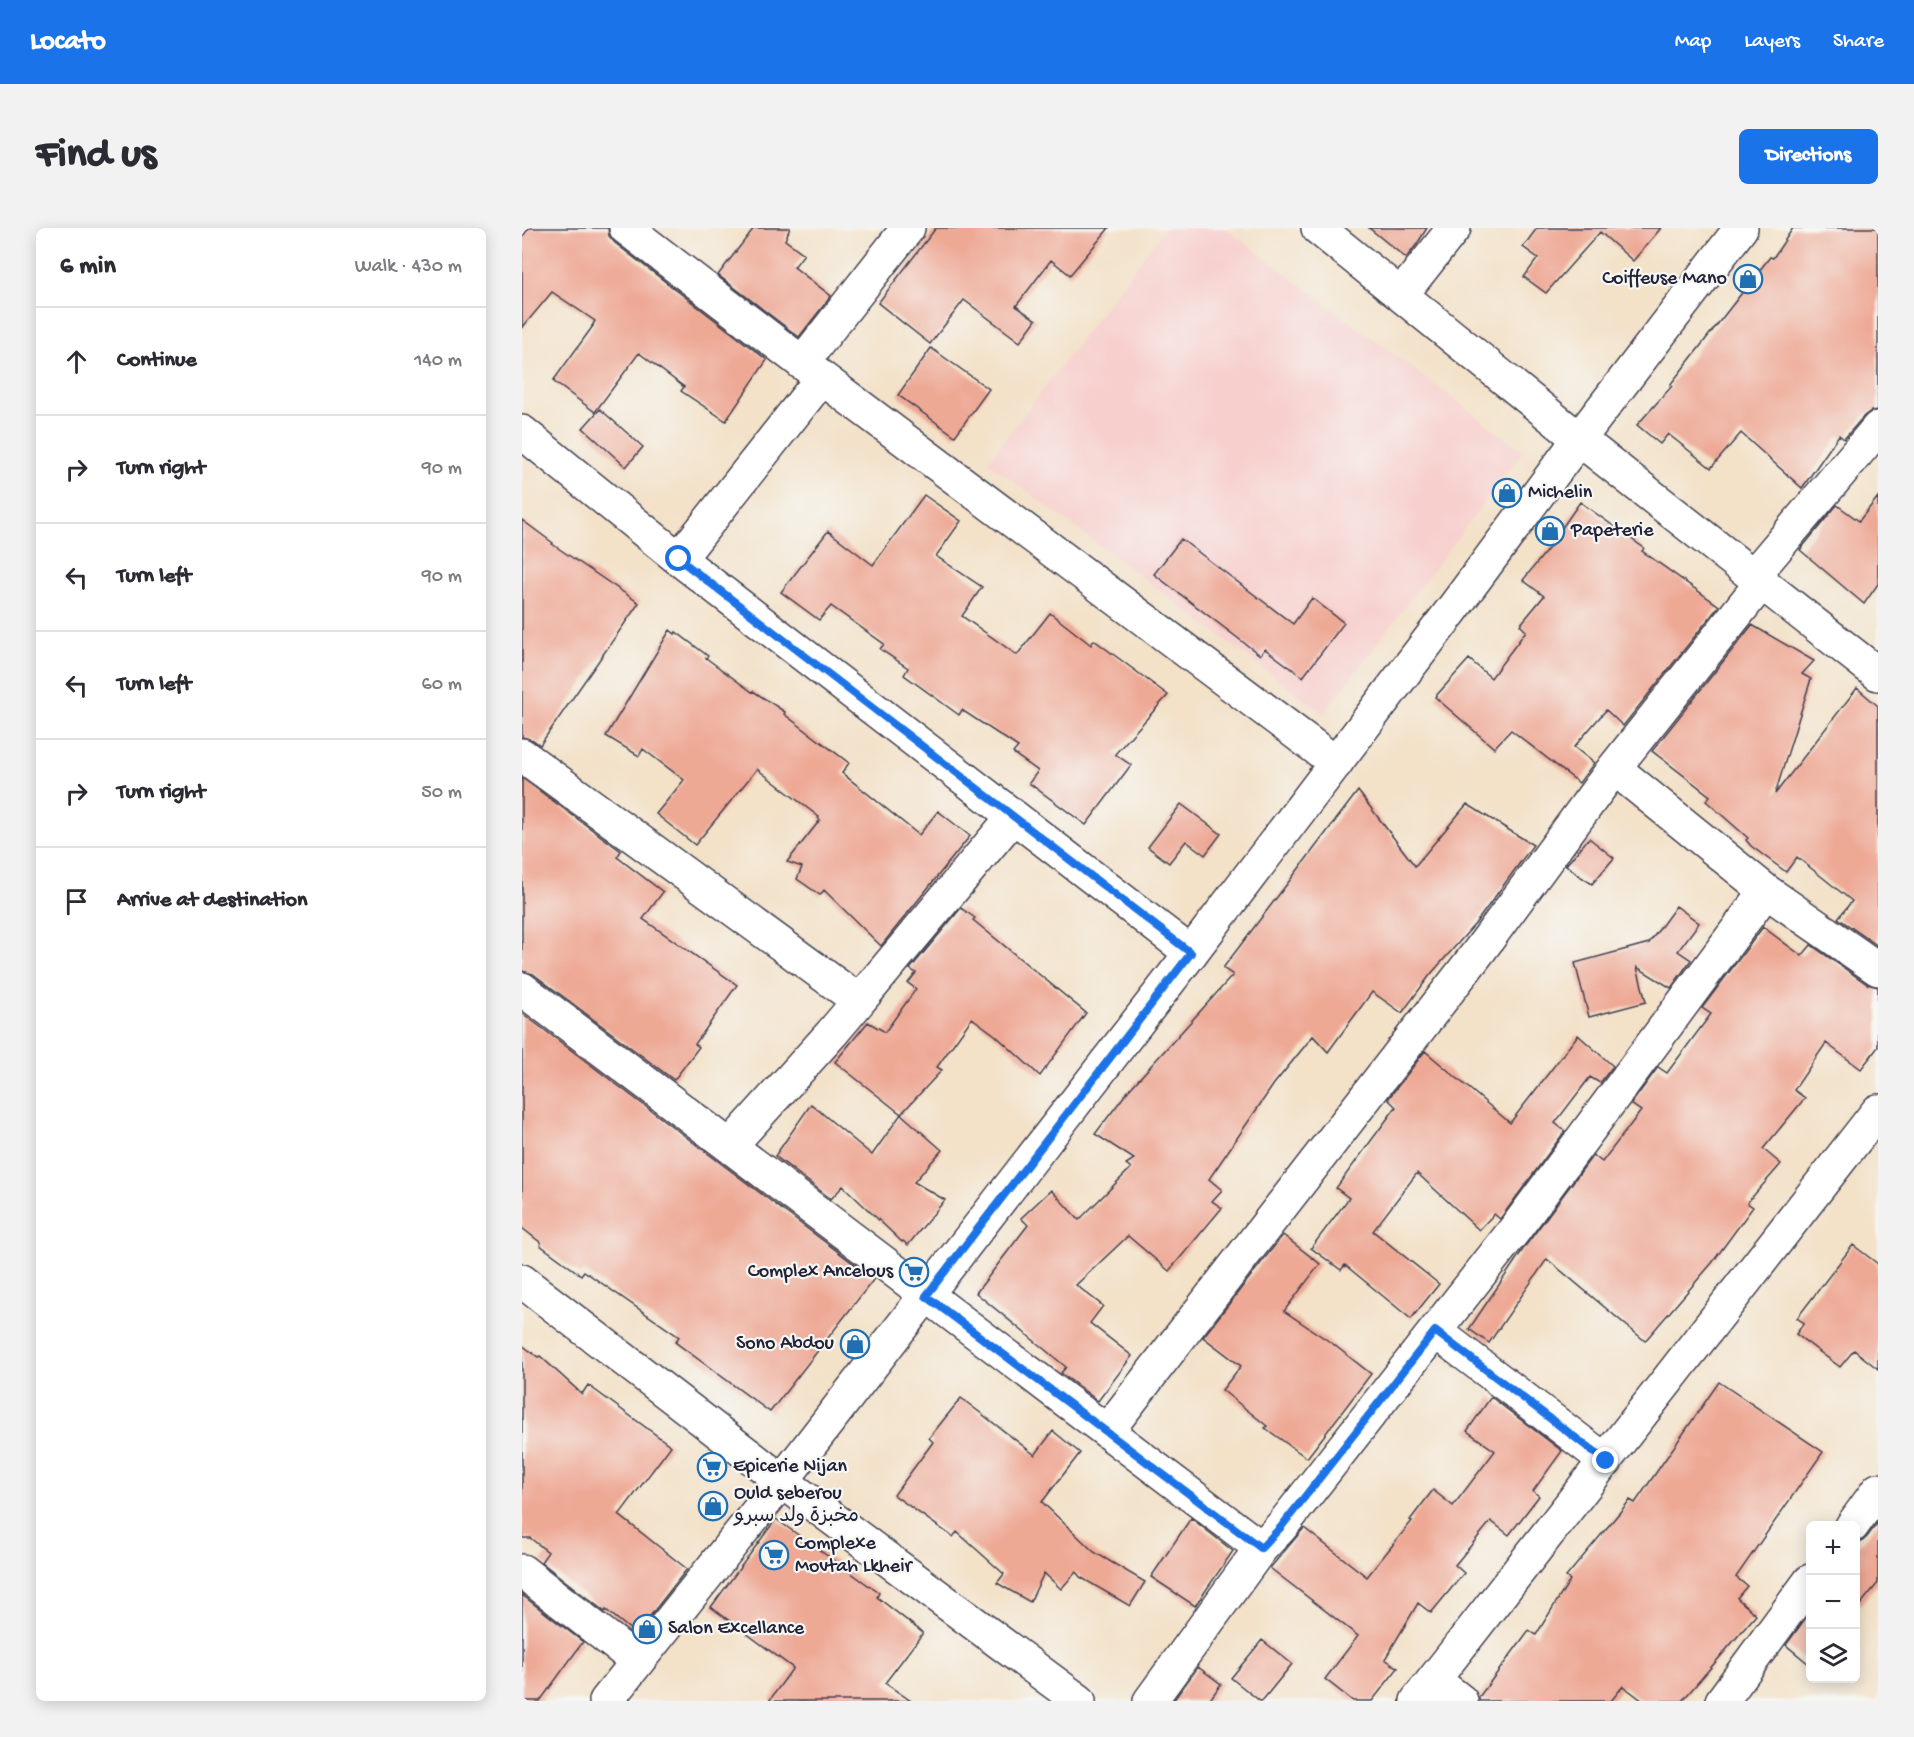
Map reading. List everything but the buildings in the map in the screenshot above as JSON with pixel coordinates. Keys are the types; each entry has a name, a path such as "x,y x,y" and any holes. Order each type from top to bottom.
{"street":[{"path":"626,228 812,371 1336,763"},
{"path":"1318,228 1579,439 1878,674"},
{"path":"1401,295 1454,228"},
{"path":"606,1701 782,1481 1191,953 1741,228"},
{"path":"679,559 812,371 906,229"},
{"path":"1107,1431 1480,950 1614,768 1758,579 1878,428"},
{"path":"522,432 679,559 1191,953"},
{"path":"522,755 859,1001"},
{"path":"1614,768 1766,891 1878,969"},
{"path":"730,1146 859,1001 1013,817"},
{"path":"1150,1701 1261,1548 1281,1527 1516,1228 1766,891"},
{"path":"522,989 1261,1548"},
{"path":"1461,1701 1426,1691 1878,1111"},
{"path":"522,1281 782,1481 1079,1701"},
{"path":"1435,1331 1606,1461"},
{"path":"1856,1521 1878,1490"},
{"path":"522,1571 638,1661"},
{"path":"1722,1701 1806,1586"}],"shaded area":[{"path":"1165,228 1225,228 1523,451 1324,714 988,462"}],"place":[{"name":"Coiffeuse Mano","path":"1748,279"},
{"name":"Michelin","path":"1507,493"},
{"name":"Papeterie","path":"1550,531"},
{"name":"Complex Ancelous","path":"914,1272"},
{"name":"Sono Abdou","path":"855,1344"},
{"name":"Epicerie Nijan","path":"712,1467"},
{"name":"Ould seberou مخبزة ولد سبرو","path":"713,1506"},
{"name":"Complexe Movtah Lkheir","path":"774,1555"},
{"name":"Salon Excellance","path":"647,1629"}],"route":[{"path":"679,559 1191,953 926,1296 1261,1548 1281,1527 1435,1331 1606,1461"}]}
